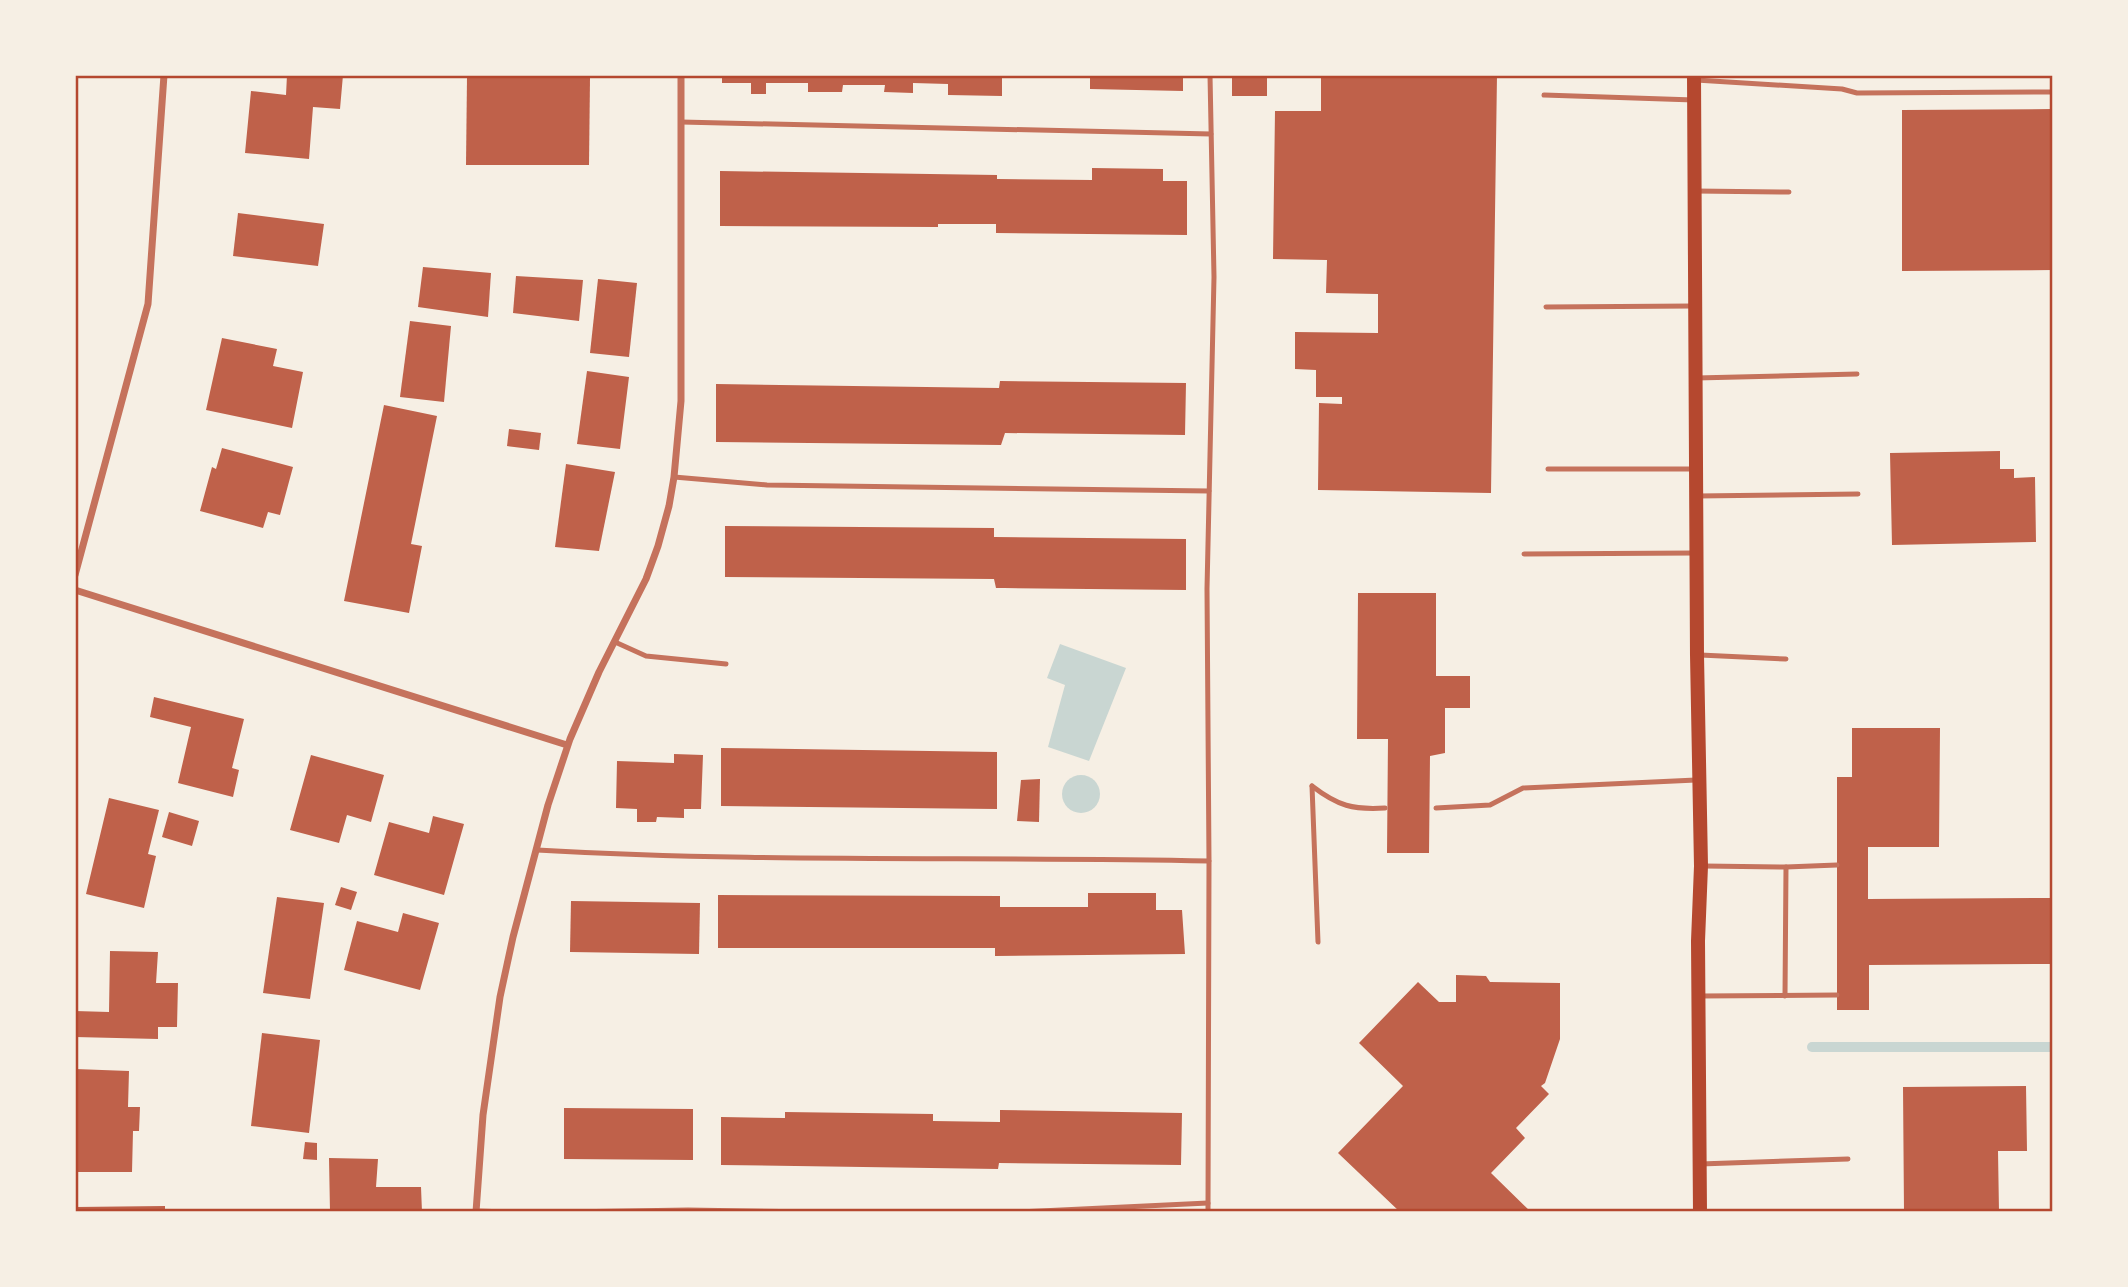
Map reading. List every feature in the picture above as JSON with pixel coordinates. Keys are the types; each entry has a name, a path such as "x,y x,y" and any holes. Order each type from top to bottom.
{"main road":[{"path":"1694,77 1697,655 1701,866 1700,1212"}],"street":[{"path":"75,575 148,304 164,75"},
{"path":"476,1211 483,1115 500,998 537,850 567,746 646,579 658,546 674,477 681,401 681,75"},
{"path":"75,590 567,746"}],"lane":[{"path":"1208,1212 1207,589 1214,277 1210,75"},
{"path":"1694,77 1842,89 1857,93 2053,92"},
{"path":"1544,95 1694,100"},
{"path":"681,122 1211,134"},
{"path":"1695,191 1789,192"},
{"path":"1546,307 1696,306"},
{"path":"1696,378 1857,374"},
{"path":"1548,468 1697,468"},
{"path":"674,477 767,485 1209,491"},
{"path":"1697,496 1858,494"},
{"path":"1524,554 1698,553"},
{"path":"615,642 646,656 726,664"},
{"path":"1697,655 1786,659"},
{"path":"1436,808 1490,804 1523,788 1699,780"},
{"path":"1318,942 1312,786 1333,802 1360,809 1385,808"},
{"path":"537,850 714,858 1071,858 1209,861"},
{"path":"1701,866 1836,865"},
{"path":"1785,996 1786,867"},
{"path":"1699,996 1837,995"},
{"path":"1700,1164 1848,1159"},
{"path":"1019,1212 1208,1203"},
{"path":"476,1211 508,1212"},
{"path":"565,1212 816,1212"}],"shaded area":[{"path":"1060,644 1126,668 1089,761 1048,747 1065,685 1047,678"},
{"path":"1081,775 1095,780 1100,794 1095,808 1081,813 1067,808 1062,794 1067,780"}],"building":[{"path":"287,75 343,75 340,109 313,107 309,159 245,153 251,91 286,95"},
{"path":"722,75 1002,75 1002,96 948,95 948,84 913,83 913,93 884,92 885,85 843,85 842,92 808,92 808,83 766,83 766,94 751,94 751,83 722,83"},
{"path":"1090,75 1183,75 1183,91 1090,89"},
{"path":"1232,75 1267,75 1267,96 1232,96"},
{"path":"1321,75 1497,75 1491,493 1318,490 1319,403 1342,404 1342,397 1316,397 1316,370 1295,369 1295,332 1378,333 1378,294 1326,293 1327,260 1273,259 1275,111 1321,111"},
{"path":"467,77 590,78 589,165 466,165"},
{"path":"2053,109 2053,270 1902,271 1902,110"},
{"path":"1092,168 1163,169 1163,181 1187,181 1187,235 996,233 996,224 938,224 938,227 720,226 720,171 997,175 997,179 1092,180"},
{"path":"238,213 324,224 318,266 233,256"},
{"path":"423,267 491,273 488,317 418,307"},
{"path":"516,276 583,280 579,321 513,313"},
{"path":"598,279 637,283 629,357 590,353"},
{"path":"410,321 451,326 444,402 400,397"},
{"path":"222,338 277,349 273,366 303,372 292,428 206,410"},
{"path":"587,371 629,377 620,449 577,444"},
{"path":"1000,381 1186,383 1185,435 1005,433 1001,445 716,442 716,384 999,388"},
{"path":"384,405 437,416 411,544 422,546 409,613 344,601"},
{"path":"509,429 541,433 539,450 507,446"},
{"path":"222,448 293,467 280,515 268,512 263,528 200,511 212,467 216,469"},
{"path":"2000,451 2000,469 2014,469 2014,478 2035,477 2036,542 1892,545 1890,453"},
{"path":"566,464 615,472 599,551 555,547"},
{"path":"725,526 994,528 994,537 1186,539 1186,590 996,588 994,579 725,577"},
{"path":"1358,593 1436,593 1436,676 1470,676 1470,708 1445,708 1445,753 1430,756 1429,853 1387,853 1388,739 1357,739"},
{"path":"154,697 244,719 232,768 239,770 233,797 178,783 191,727 150,717"},
{"path":"1852,728 1940,728 1939,847 1868,847 1868,899 2053,898 2053,964 1869,965 1869,1010 1837,1010 1837,777 1852,777"},
{"path":"721,748 997,752 997,809 721,806"},
{"path":"674,754 703,755 701,809 684,809 684,818 657,817 656,822 637,822 637,809 616,808 617,761 674,763"},
{"path":"311,755 384,775 371,822 347,815 339,843 290,830"},
{"path":"1040,779 1039,822 1017,821 1021,780"},
{"path":"109,798 159,810 148,854 156,856 144,908 86,894"},
{"path":"169,812 199,821 192,846 162,837"},
{"path":"433,816 464,824 444,895 374,875 389,822 429,833"},
{"path":"341,887 357,892 351,910 335,905"},
{"path":"1088,893 1156,893 1156,910 1182,910 1185,954 995,956 995,948 718,948 718,895 1000,896 1000,907 1088,907"},
{"path":"277,897 324,903 310,999 263,993"},
{"path":"571,901 700,903 699,954 570,952"},
{"path":"403,913 439,923 420,990 344,970 357,921 398,932"},
{"path":"110,951 158,952 156,983 178,983 177,1027 158,1027 158,1039 75,1037 75,1011 109,1012"},
{"path":"1456,975 1486,976 1490,982 1560,983 1560,1039 1545,1083 1541,1086 1549,1094 1516,1128 1525,1138 1491,1173 1531,1212 1400,1212 1338,1153 1403,1086 1359,1043 1418,982 1439,1002 1456,1002"},
{"path":"262,1033 320,1040 309,1133 251,1126"},
{"path":"75,1069 129,1071 128,1107 140,1107 139,1131 133,1131 132,1172 75,1172"},
{"path":"2026,1086 2027,1151 1998,1151 1999,1212 1904,1212 1903,1087"},
{"path":"564,1108 693,1109 693,1160 564,1159"},
{"path":"1000,1110 1182,1113 1181,1165 999,1163 998,1169 721,1165 721,1117 785,1118 785,1112 933,1114 933,1121 1000,1122"},
{"path":"305,1142 317,1143 317,1160 303,1159"},
{"path":"329,1158 378,1159 376,1187 421,1187 422,1212 330,1212"},
{"path":"165,1206 165,1212 75,1212 75,1207"}],"waterway":[{"path":"1812,1047 2053,1047"}]}
